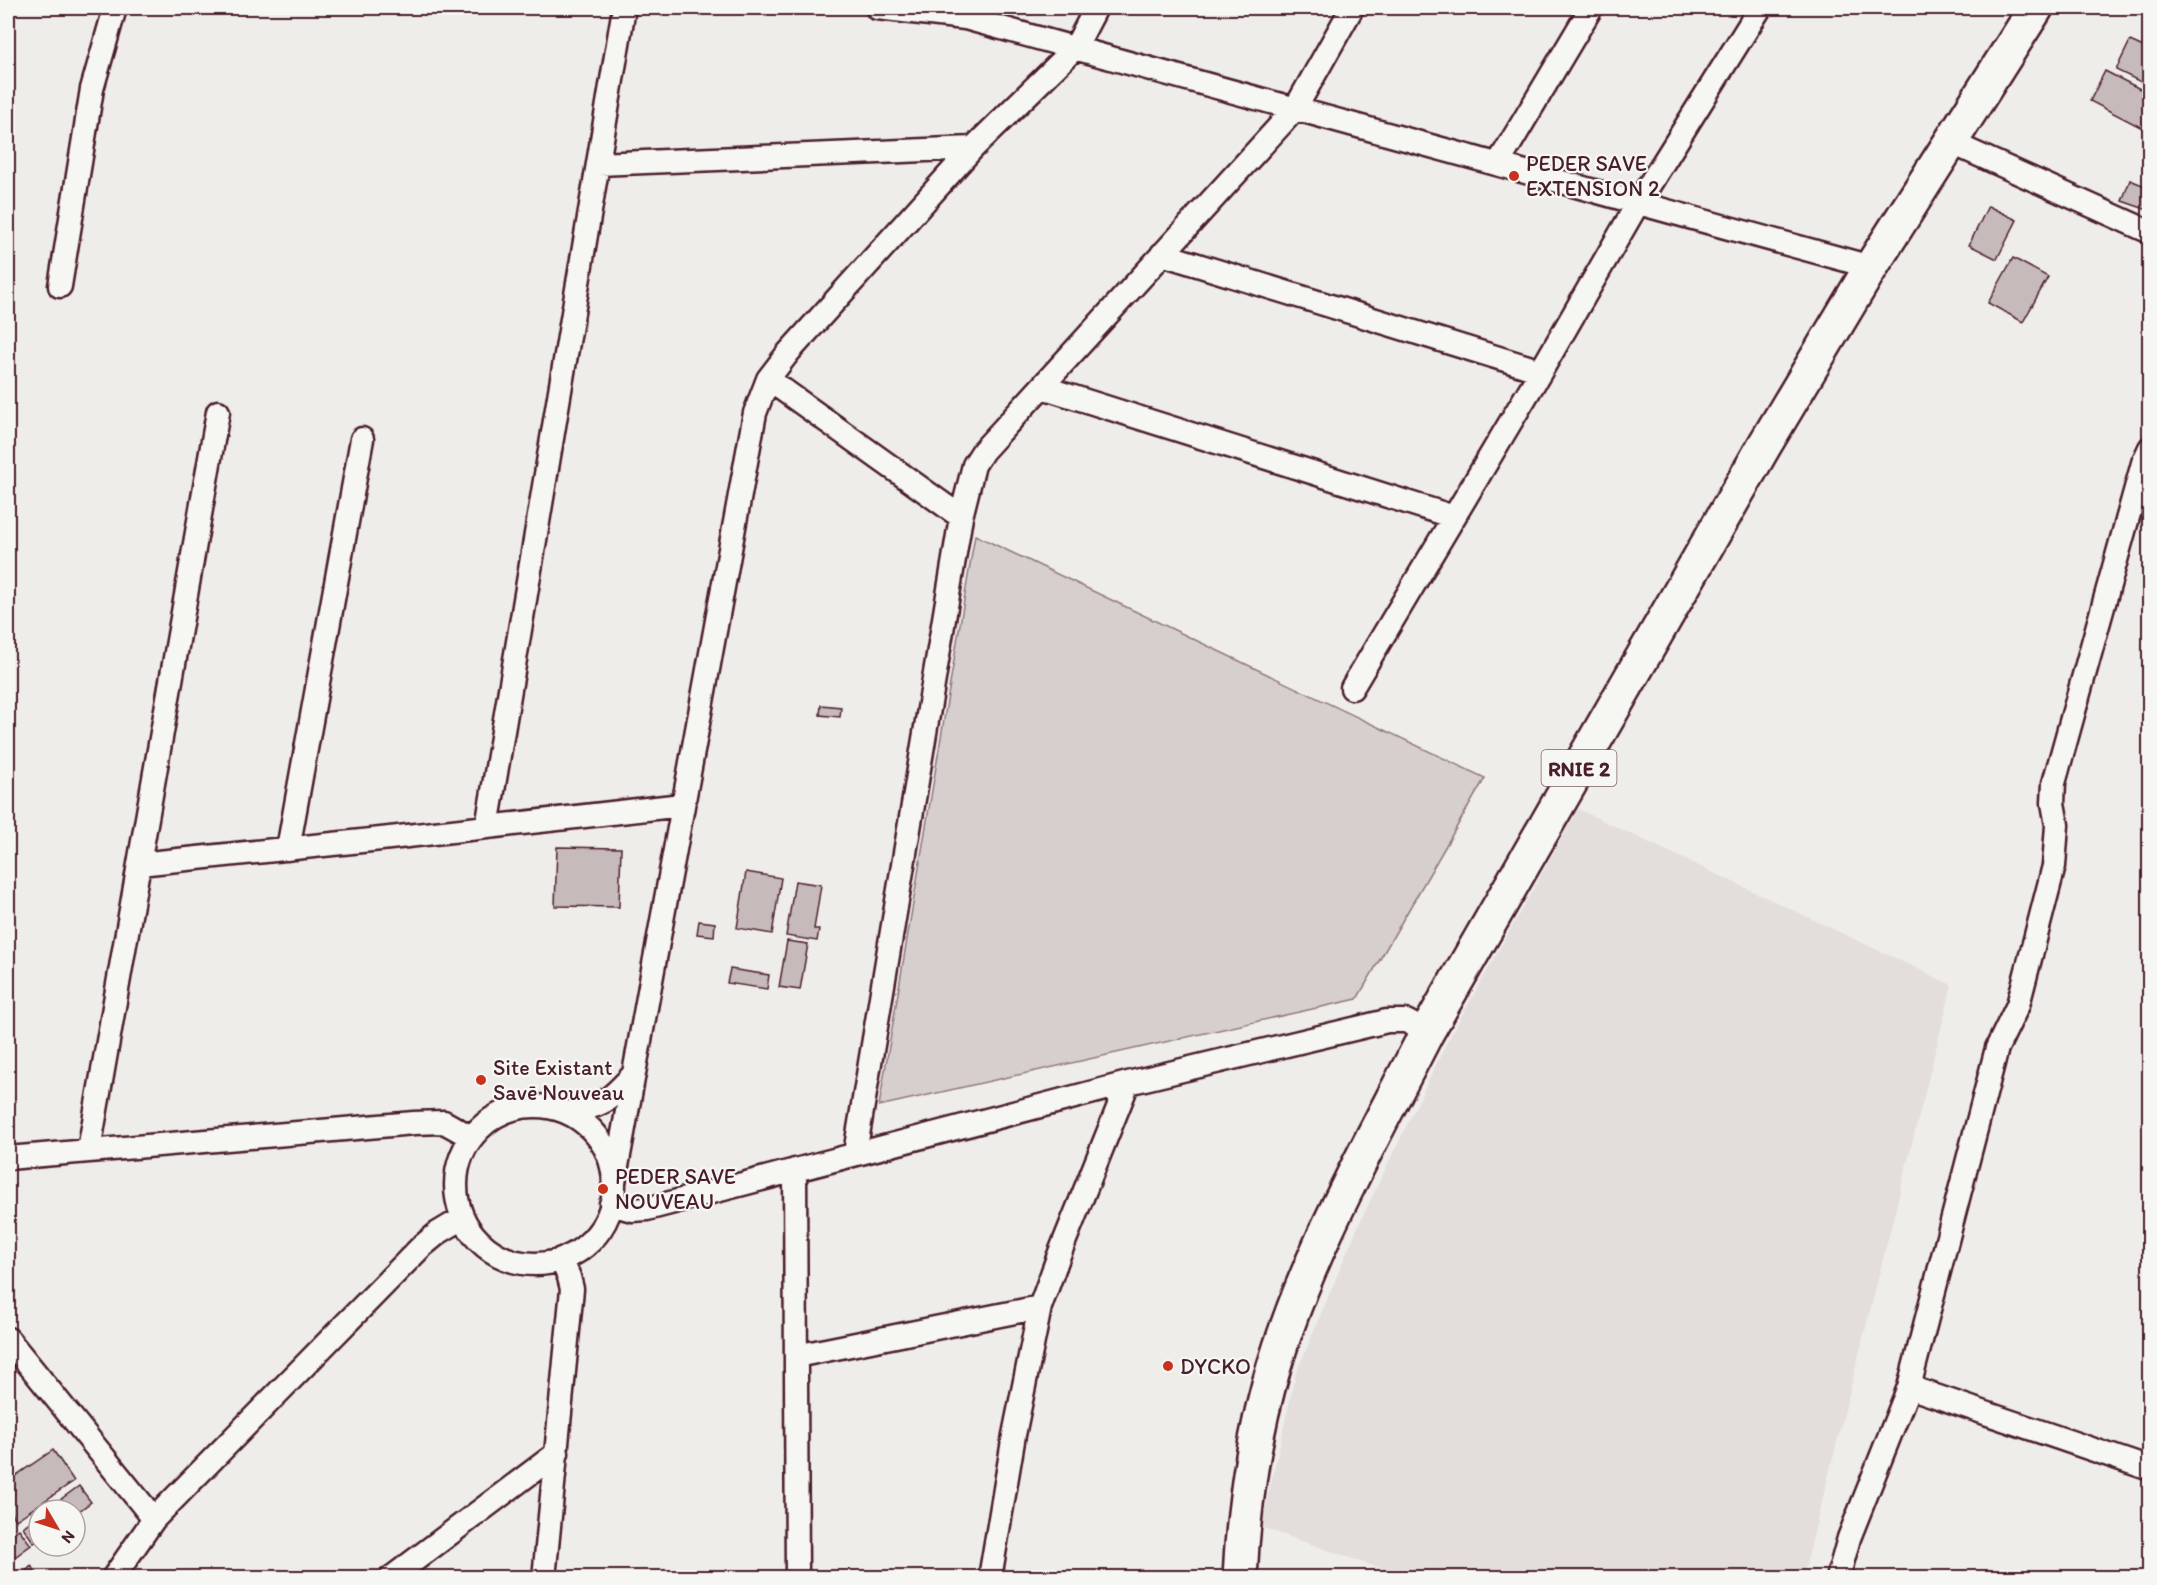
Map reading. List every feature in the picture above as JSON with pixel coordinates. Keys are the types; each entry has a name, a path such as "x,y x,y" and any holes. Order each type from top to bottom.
{"main road":[{"name":"RNIE 2","path":"1240,1578 1242,1536 1250,1476 1267,1394 1286,1332 1302,1288 1335,1217 1427,1032 1758,457 1871,267 2036,8"}],"street":[{"path":"60,286 92,89 115,8"},
{"path":"487,827 624,8"},
{"path":"877,8 966,18 1871,267"},
{"path":"612,1196 611,1165 603,1144 594,1131 569,1113 539,1106 508,1110 482,1126 471,1137 458,1165 456,1196 463,1218 476,1238 500,1256 530,1263 546,1263 561,1259 587,1243 598,1232 606,1218 612,1196 755,413 768,379 788,353 973,148 1075,48 1096,8"},
{"path":"855,1153 961,517 974,465 983,451 1295,109 1352,8"},
{"path":"1498,164 1591,8"},
{"path":"1352,688 1638,203 1760,8"},
{"path":"1950,142 2150,232"},
{"path":"598,164 973,148"},
{"path":"1162,254 1541,371"},
{"path":"768,379 961,517"},
{"path":"1041,387 1454,517"},
{"path":"89,1150 219,412"},
{"path":"288,849 362,439"},
{"path":"1838,1578 1849,1538 1909,1387 1997,1048 2018,1005 2054,866 2057,825 2053,803 2054,783 2150,448"},
{"path":"140,864 682,805"},
{"path":"612,1196 632,1210 647,1209 1128,1083 1387,1021 1406,1021 1427,1032"},
{"path":"569,1113 601,1104 615,1094 633,1075"},
{"path":"990,1578 1014,1435 1040,1307 1128,1083"},
{"path":"8,1158 429,1122 444,1122 471,1137"},
{"path":"795,1170 797,1578"},
{"path":"113,1578 154,1520 421,1247 438,1233 463,1218"},
{"path":"544,1578 572,1289 561,1259"},
{"path":"796,1356 1040,1307"},
{"path":"8,1339 154,1520"},
{"path":"1909,1387 2150,1469"},
{"path":"391,1578 557,1453"}],"shaded area":[{"path":"975,535 1485,778 1357,999 879,1106"},
{"path":"1578,809 1952,985 1803,1577 1405,1577 1261,1527 1296,1373 1358,1226 1447,1042"}],"building":[{"path":"2130,41 2150,50 2150,74 2145,84 2116,70"},
{"path":"2105,71 2150,94 2150,132 2090,101"},
{"path":"2130,180 2150,188 2148,210 2122,201"},
{"path":"1988,206 2017,220 1997,259 1969,245"},
{"path":"2013,258 2048,277 2023,322 1988,303"},
{"path":"821,705 841,707 840,717 820,715"},
{"path":"557,847 621,848 619,907 555,906"},
{"path":"746,872 781,878 772,934 737,928"},
{"path":"795,881 821,885 814,929 819,929 817,941 786,936"},
{"path":"699,921 715,923 714,936 697,934"},
{"path":"787,941 808,944 800,990 779,987"},
{"path":"730,969 769,975 767,989 727,983"},
{"path":"53,1450 74,1481 49,1498 27,1498 27,1513 16,1520 8,1507 8,1481"},
{"path":"79,1486 91,1502 87,1505 87,1498 62,1498"},
{"path":"19,1529 27,1540 27,1548 8,1562 8,1537"},
{"path":"31,1566 42,1578 19,1578"}],"place":[{"name":"PEDER SAVE EXTENSION 2","path":"1514,176"},
{"name":"Site Existant Savē Nouveau","path":"481,1080"},
{"name":"PEDER SAVE NOUVEAU","path":"603,1189"},
{"name":"DYCKO","path":"1168,1366"}]}
